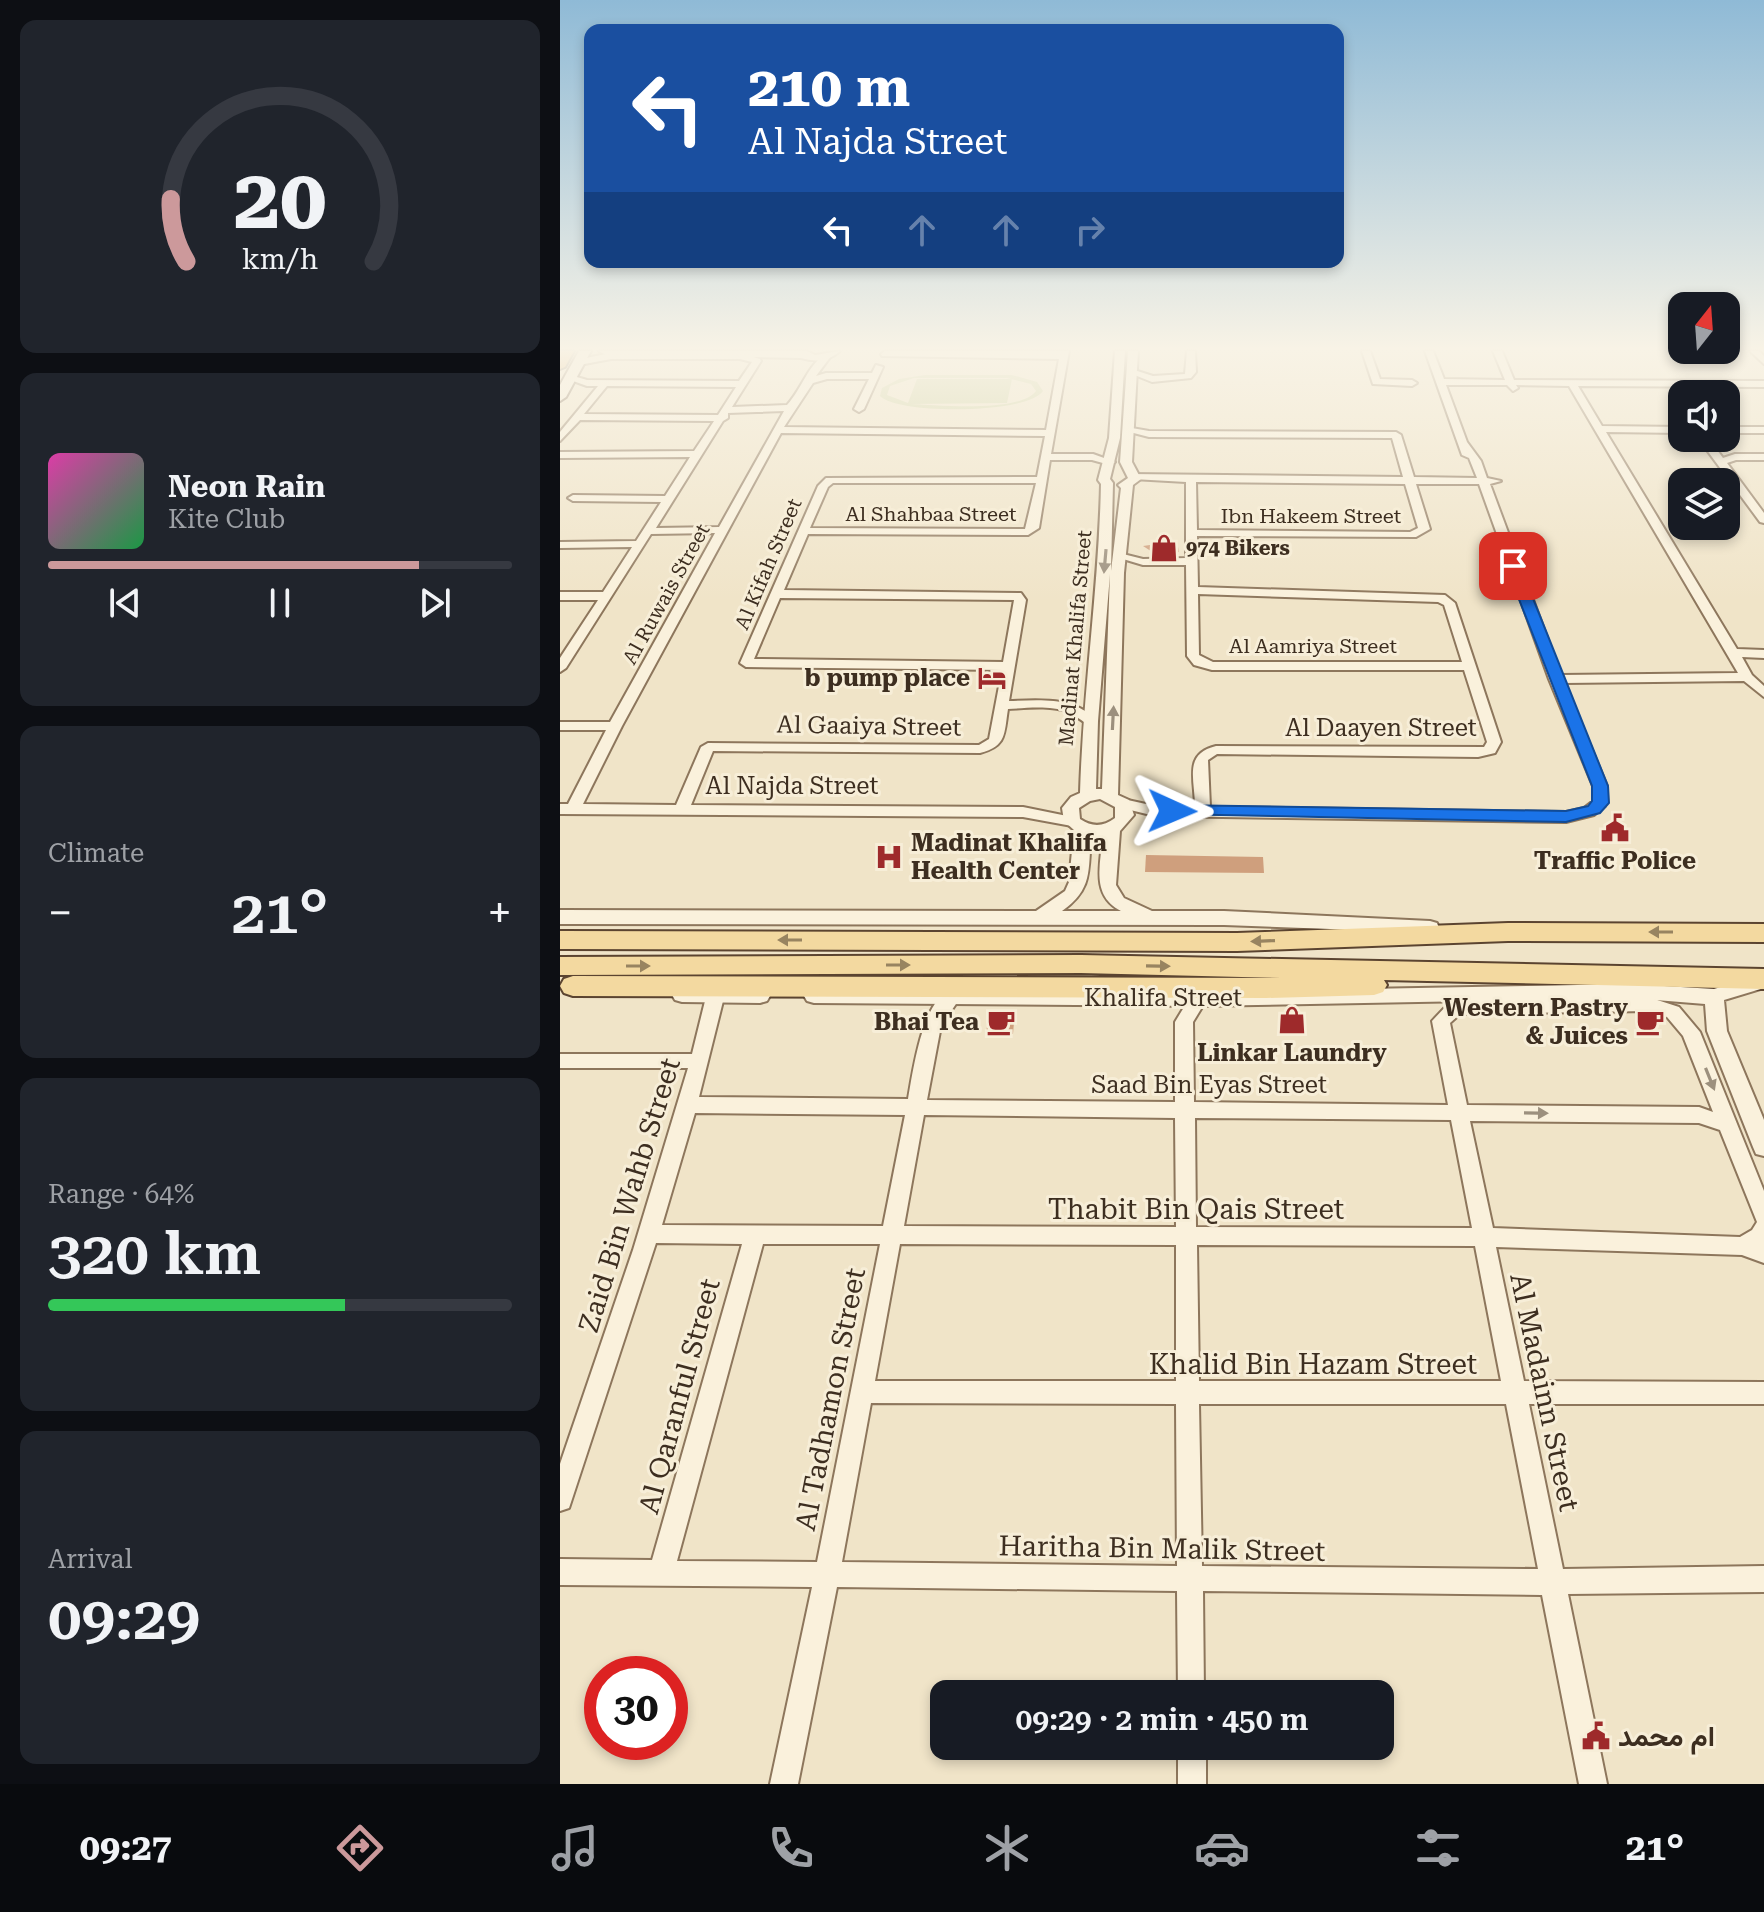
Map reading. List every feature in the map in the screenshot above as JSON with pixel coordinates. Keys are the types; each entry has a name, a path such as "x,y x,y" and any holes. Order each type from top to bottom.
{"main road":[{"path":"560,940 1237,942 1508,932 1764,933"},
{"name":"Khalifa Street","path":"564,979 1266,988 1383,985 1476,973 1764,980"}],"street":[{"path":"560,668 564,656 711,434"},
{"name":"Al Ruwais Street","path":"567,809 776,434"},
{"name":"Al Shahbaa Street","path":"804,531 1028,532 1033,528 1050,434"},
{"name":"Madinat Khalifa Street","path":"1088,795 1090,721 1106,551 1112,434"},
{"name":"Madinat Khalifa Street","path":"1129,434 1130,479 1117,573 1117,812 1107,886 1118,902 1152,917"},
{"name":"Ibn Hakeem Street","path":"1192,533 1420,534 1424,529 1396,435 1212,434"},
{"path":"1039,918 1072,895 1078,882 1075,818 1088,795 1117,812 1566,817 1584,814 1600,803 1602,794 1556,679 1485,478 1466,453 1461,434"},
{"path":"1602,434 1747,677 1764,693"},
{"path":"1715,452 1764,520"},
{"path":"560,455 698,454"},
{"path":"1046,457 1086,457 1130,479 1409,481 1485,478"},
{"path":"1722,461 1735,457 1764,457"},
{"name":"Al Aamriya Street","path":"1191,479 1193,656 1199,662 1212,666 1468,666"},
{"name":"Al Kifah Street","path":"1010,666 746,663 823,486 830,480 1042,480"},
{"path":"1746,495 1764,498"},
{"path":"573,498 669,499"},
{"path":"649,531 724,530"},
{"path":"560,545 640,544"},
{"path":"1119,556 1143,562 1191,561"},
{"path":"1117,573 1143,562"},
{"name":"Al Daayen Street","path":"1192,590 1441,598 1449,603 1494,742 1490,750 1478,753 1216,750 1206,753 1201,759 1203,811"},
{"name":"Al Gaaiya Street","path":"682,809 708,747 980,749 996,740 1020,600 1017,596 778,594"},
{"path":"560,596 606,596"},
{"path":"1733,653 1764,654"},
{"path":"1556,679 1747,677"},
{"path":"1003,705 1065,706 1087,699 1093,692"},
{"path":"1065,706 1085,714 1090,721"},
{"path":"560,726 615,726"},
{"name":"Al Najda Street","path":"567,809 1023,812 1075,818"},
{"path":"1075,818 1101,831 1117,812"},
{"path":"560,917 1224,918 1508,932"},
{"name":"Khalifa Street","path":"564,979 715,997 1161,999 1631,991 1677,997 1714,996 1764,980"},
{"path":"1714,996 1717,1031 1759,1125 1764,1147"},
{"name":"Zaid Bin Wahb Street","path":"560,1499 650,1234 688,1105 715,997"},
{"path":"1677,997 1717,1031"},
{"path":"914,998 927,1009 932,1024"},
{"name":"Al Tadhamon Street","path":"784,1784 932,1024 951,998"},
{"path":"1161,999 1184,1022"},
{"path":"1191,1680 1184,1022 1198,999"},
{"name":"Al Madainn Street","path":"1593,1784 1440,1030 1441,1021 1446,1014 1467,1006 1648,1004 1661,1007 1673,1012 1691,1032 1728,1125"},
{"path":"560,1061 700,1061"},
{"name":"Saad Bin Eyas Street","path":"688,1105 1699,1115 1728,1125"},
{"path":"1728,1125 1764,1216"},
{"path":"1742,1246 1759,1237 1764,1229"},
{"name":"Thabit Bin Qais Street","path":"650,1234 1483,1237 1742,1246 1764,1254"},
{"name":"Al Qaranful Street","path":"661,1573 755,1234"},
{"name":"Khalid Bin Hazam Street","path":"862,1392 1764,1393"},
{"name":"Haritha Bin Malik Street","path":"560,1572 1553,1582 1764,1579"},
{"path":"1192,1760 1192,1784"}],"building":[{"name":"974 Bikers","path":"1177,541 1179,552 1157,555 1143,546"},
{"path":"1146,855 1263,857 1264,873 1145,872"},
{"name":"Bhai Tea","path":"989,1010 1015,1010 1013,1034 986,1035"}],"place":[{"name":"974 Bikers","path":"1164,548"},
{"name":"b pump place","path":"992,678"},
{"name":"Traffic Police","path":"1615,828"},
{"name":"Madinat Khalifa Health Center","path":"889,857"},
{"name":"Linkar Laundry","path":"1292,1020"},
{"name":"Bhai Tea","path":"1001,1022"},
{"name":"Western Pastry & Juices","path":"1650,1022"},
{"name":"ام محمد","path":"1596,1736"}],"route":[{"path":"1172,811 1566,817 1594,810 1600,803 1600,786 1513,566"}]}
